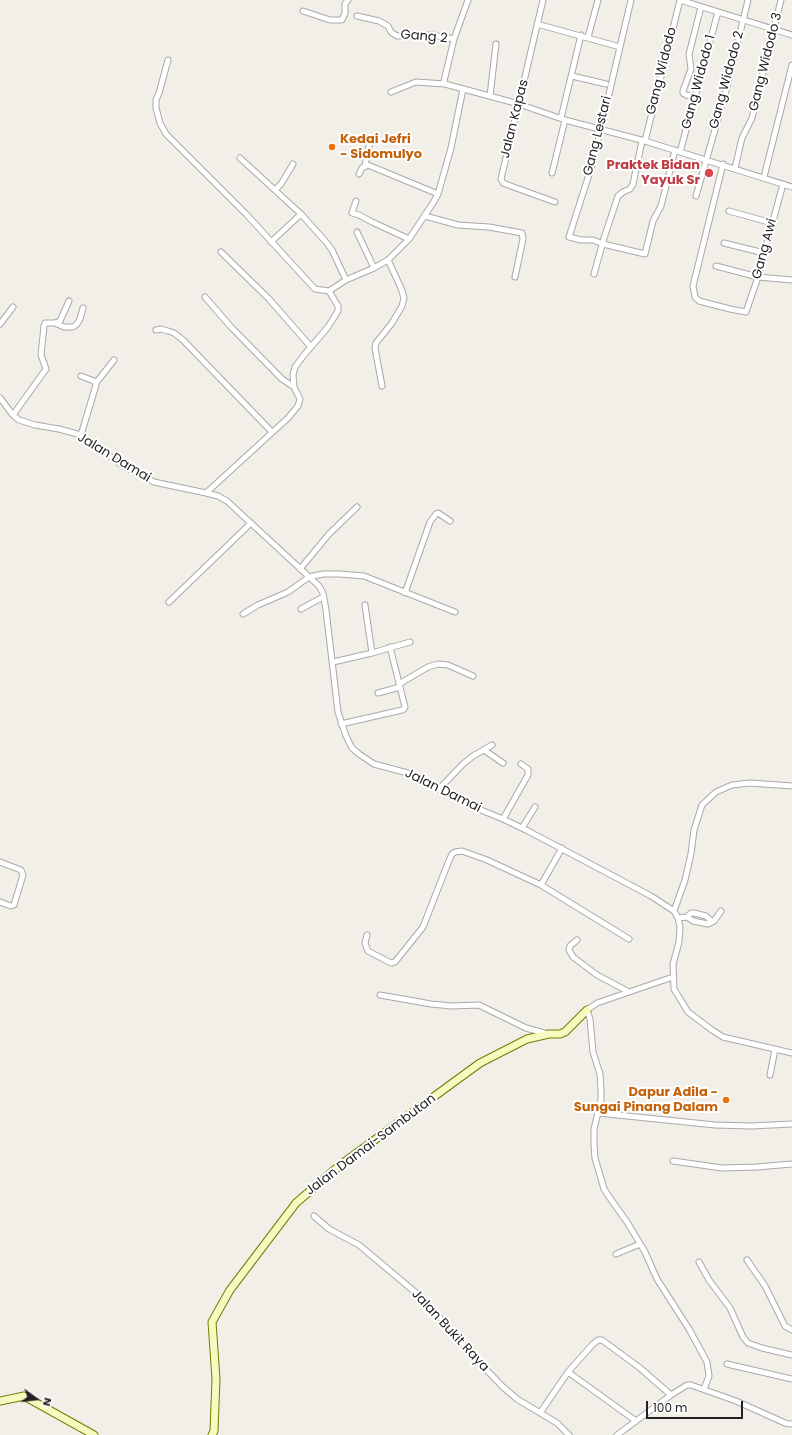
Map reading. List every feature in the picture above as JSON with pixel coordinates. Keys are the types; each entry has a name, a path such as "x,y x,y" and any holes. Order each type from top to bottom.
{"street":[{"path":"303,11 330,20 342,20 345,13 345,4 348,0"},
{"path":"445,84 444,80 454,40 468,0"},
{"name":"Jalan Kapas","path":"543,0 501,179 503,183 555,202"},
{"path":"588,37 598,0"},
{"name":"Gang Lestari","path":"603,244 593,240 581,240 569,237 593,162 631,0"},
{"path":"680,0 792,35"},
{"name":"Gang Widodo","path":"594,274 618,196 622,192 630,189 633,184 680,0"},
{"name":"Gang Widodo 2","path":"696,196 726,91 748,0"},
{"name":"Gang Widodo 3","path":"735,168 742,138 752,118 781,0"},
{"path":"695,98 686,95 683,91 691,70 689,54 701,7"},
{"name":"Gang Widodo 1","path":"603,244 645,254 652,225 661,206 677,151 695,98 718,12"},
{"name":"Gang 2","path":"357,16 371,18 384,23 393,34 404,36 432,35 454,40"},
{"path":"537,24 582,35 620,47"},
{"path":"552,173 582,35"},
{"path":"490,96 496,44"},
{"path":"168,60 156,100 156,108 160,123 166,134 246,214 315,289 329,291 346,280 374,268 388,260 410,239 438,194 451,148 464,89"},
{"path":"764,177 792,65"},
{"path":"572,76 606,84"},
{"path":"391,92 416,82 445,84 519,104 563,119 723,164 792,187"},
{"path":"359,174 365,166 370,141"},
{"path":"240,158 301,214 332,250 346,280"},
{"path":"275,190 287,176 293,164"},
{"name":"Gang Awi","path":"723,164 693,288 695,299 699,301 745,312 747,311 758,277 783,184"},
{"path":"365,166 368,165 438,194"},
{"path":"356,200 352,213 410,239"},
{"path":"729,211 772,223"},
{"path":"271,242 301,214"},
{"path":"425,216 458,225 522,233 523,239 515,277"},
{"path":"357,232 374,268"},
{"path":"724,243 764,253"},
{"path":"221,252 269,299 311,347"},
{"path":"382,386 376,343 392,323 402,306 404,298 399,282 388,260"},
{"path":"716,266 758,277 792,280"},
{"path":"206,493 288,418 298,406 300,399 294,387 293,375 295,367 320,338 338,311 338,306 329,291"},
{"path":"204,297 282,379 294,387"},
{"path":"55,323 60,321 69,301"},
{"path":"0,324 13,307"},
{"path":"13,415 45,372 46,365 40,355 44,326 47,322 72,327 77,324 80,319 83,308"},
{"path":"156,330 161,329 174,333 183,340 272,432"},
{"path":"81,435 96,383 114,360"},
{"path":"81,376 96,383"},
{"name":"Jalan Damai","path":"0,398 13,415 19,420 81,435 123,466 154,482 218,496 228,501 319,586 323,597 341,724 352,748 366,760 386,768 415,775 439,790 471,806 522,828 651,896 674,912 678,918 680,927 679,942 673,964 674,989 688,1012 723,1037 792,1053"},
{"path":"300,569 325,539 357,507"},
{"path":"405,593 430,522 438,513 450,521"},
{"path":"169,602 251,523"},
{"path":"243,614 258,605 288,592 309,577 323,574 364,576 455,612"},
{"path":"301,609 323,597"},
{"path":"365,605 372,653"},
{"path":"333,662 410,642"},
{"path":"341,724 403,710 405,707 390,647"},
{"path":"378,693 399,686 428,667 438,664 448,665 474,676"},
{"path":"439,790 463,764 473,756 492,745"},
{"path":"484,750 503,763"},
{"path":"503,819 528,775 528,769 521,764"},
{"path":"674,912 685,880 691,854 694,830 702,805 716,792 732,784 750,782 792,786"},
{"path":"522,828 535,807"},
{"path":"541,885 562,848"},
{"path":"368,935 365,943 368,951 391,963 395,962 423,927 452,854 458,851 487,860 541,885 629,939"},
{"path":"0,862 22,870 23,875 14,905 11,906 0,902"},
{"path":"687,917 693,921 708,924 712,922 722,911"},
{"path":"678,918 687,917 691,913 694,913 706,916 712,922"},
{"path":"577,940 570,946 573,957 597,975 629,992"},
{"path":"673,977 597,1003 587,1010 590,1019 593,1052 600,1074 601,1091 594,1129 594,1145 595,1158 604,1189 640,1244 656,1279 689,1329 706,1362 709,1376 704,1389"},
{"path":"380,995 431,1004 452,1006 479,1005 486,1007 526,1028 549,1034"},
{"name":"Jalan Damai-Sambutan","path":"212,1435 214,1431 216,1379 212,1322 230,1290 296,1203 339,1166 480,1063 527,1039 565,1032 587,1010"},
{"path":"770,1075 775,1049"},
{"path":"598,1113 715,1125 751,1126 792,1124"},
{"path":"673,1161 722,1168 792,1164"},
{"name":"Jalan Bukit Raya","path":"314,1216 329,1229 359,1245 421,1297 449,1327 476,1360 503,1388 517,1400 556,1423 569,1435"},
{"path":"616,1254 640,1244"},
{"path":"747,1260 765,1286 785,1326 792,1330"},
{"path":"700,1262 710,1280 730,1308 748,1343 792,1355"},
{"path":"540,1413 568,1372 598,1340 602,1340 640,1368 671,1395"},
{"path":"727,1364 792,1379"},
{"path":"568,1372 636,1421"},
{"path":"617,1435 671,1395 688,1385 704,1389 736,1401 786,1423 792,1424"},
{"path":"0,1401 24,1396 94,1435"}],"place":[{"name":"Kedai Jefri - Sidomulyo","path":"332,147"},
{"name":"Praktek Bidan Yayuk Sr","path":"709,173"},
{"name":"Dapur Adila - Sungai Pinang Dalam","path":"726,1100"}]}
